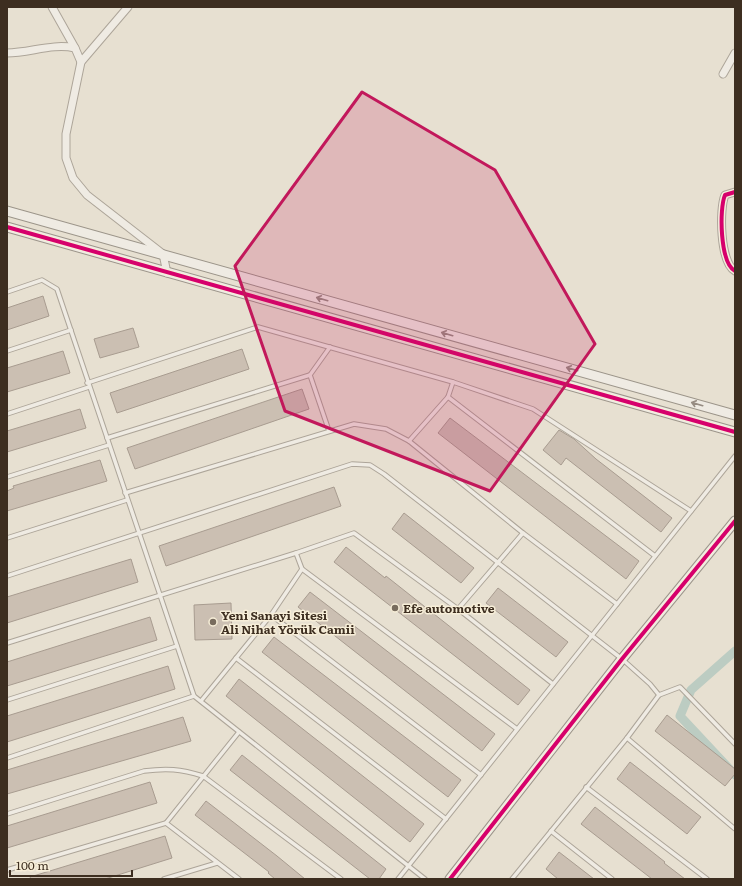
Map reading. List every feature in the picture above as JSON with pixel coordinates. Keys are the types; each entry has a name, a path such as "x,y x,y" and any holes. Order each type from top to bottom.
{"street":[{"path":"52,7 75,48 81,62"},
{"path":"128,7 81,62 66,134 66,158 73,178 87,195 163,254 167,273"},
{"path":"7,52 17,53 62,45 75,48"},
{"path":"723,74 735,53"},
{"path":"735,192 725,195 722,202 720,219 726,256 732,269 735,271"},
{"path":"7,210 735,415"},
{"path":"7,227 735,432"},
{"path":"450,879 622,659 735,521"}],"lane":[{"path":"7,292 42,280 57,289 159,596 194,696 425,879"},
{"path":"7,414 258,327 453,382 533,410 691,512"},
{"path":"7,351 70,330"},
{"path":"107,438 310,375 330,347"},
{"path":"310,375 329,431"},
{"path":"409,441 448,397 453,382"},
{"path":"448,397 655,556"},
{"path":"125,493 354,424 386,429 409,441 523,533 617,604"},
{"path":"7,477 109,445"},
{"path":"398,879 735,456"},
{"path":"7,576 138,532 352,464 370,465 384,474 592,635 650,684 659,695"},
{"path":"7,538 127,500"},
{"path":"7,643 296,553 354,533 458,609 553,684"},
{"path":"458,609 523,533"},
{"path":"296,553 302,569 517,729"},
{"path":"201,701 271,615 302,569"},
{"path":"271,615 481,775"},
{"path":"7,700 177,646"},
{"path":"236,658 446,819"},
{"path":"512,879 627,738 659,695 680,687 735,744"},
{"path":"7,758 194,696"},
{"path":"7,870 166,823 239,732"},
{"path":"627,738 735,829"},
{"path":"7,814 144,771 167,768 203,776 341,879"},
{"path":"586,787 707,879"},
{"path":"166,823 238,879"},
{"path":"551,831 612,879"},
{"path":"164,879 217,863"}],"highlighted area":[{"path":"362,92 495,170 595,344 490,491 285,411 235,266"}],"building":[{"path":"43,296 49,316 7,330 7,308"},
{"path":"133,328 139,347 100,358 94,339"},
{"path":"242,349 249,369 117,413 110,393"},
{"path":"63,351 70,373 7,392 7,368"},
{"path":"302,389 309,409 135,469 127,448"},
{"path":"80,409 86,428 7,452 7,431"},
{"path":"450,418 639,561 626,579 438,433"},
{"path":"559,430 574,439 596,459 672,518 661,532 566,458 561,465 543,450"},
{"path":"100,460 107,481 7,511 7,491 14,488 13,486"},
{"path":"334,487 341,506 166,566 159,546"},
{"path":"404,513 474,568 461,583 392,529"},
{"path":"346,547 385,578 386,576 530,690 518,705 334,562"},
{"path":"131,559 138,582 7,623 7,597"},
{"path":"498,588 568,642 556,657 486,603"},
{"path":"310,592 495,734 482,751 298,607"},
{"name":"Yeni Sanayi Sitesi Ali Nihat Yörük Camii","path":"231,603 232,639 195,640 194,605"},
{"path":"150,617 157,640 7,686 7,662"},
{"path":"274,637 461,780 448,797 262,652"},
{"path":"168,666 175,689 7,742 7,716"},
{"path":"239,679 424,824 410,842 226,696"},
{"path":"667,715 735,769 735,774 725,786 655,731"},
{"path":"183,717 191,741 7,794 7,770"},
{"path":"242,755 386,869 379,879 370,879 230,770"},
{"path":"630,762 701,817 687,834 617,779"},
{"path":"150,782 157,803 7,848 7,826"},
{"path":"206,801 305,879 275,879 268,873 269,872 195,815"},
{"path":"595,807 685,879 652,879 581,824"},
{"path":"165,836 172,858 105,879 31,879 30,877"},
{"path":"559,852 594,879 558,879 546,869"}],"waterway":[{"path":"735,651 691,690 680,716 735,775"}],"cycle path":[{"path":"735,192 725,195 722,212 722,235 726,258 730,266 735,271"},
{"path":"7,227 735,432"},
{"path":"450,879 622,659 735,521"}],"place":[{"name":"Efe automotive","path":"395,608"},
{"name":"Yeni Sanayi Sitesi Ali Nihat Yörük Camii","path":"213,622"}]}
